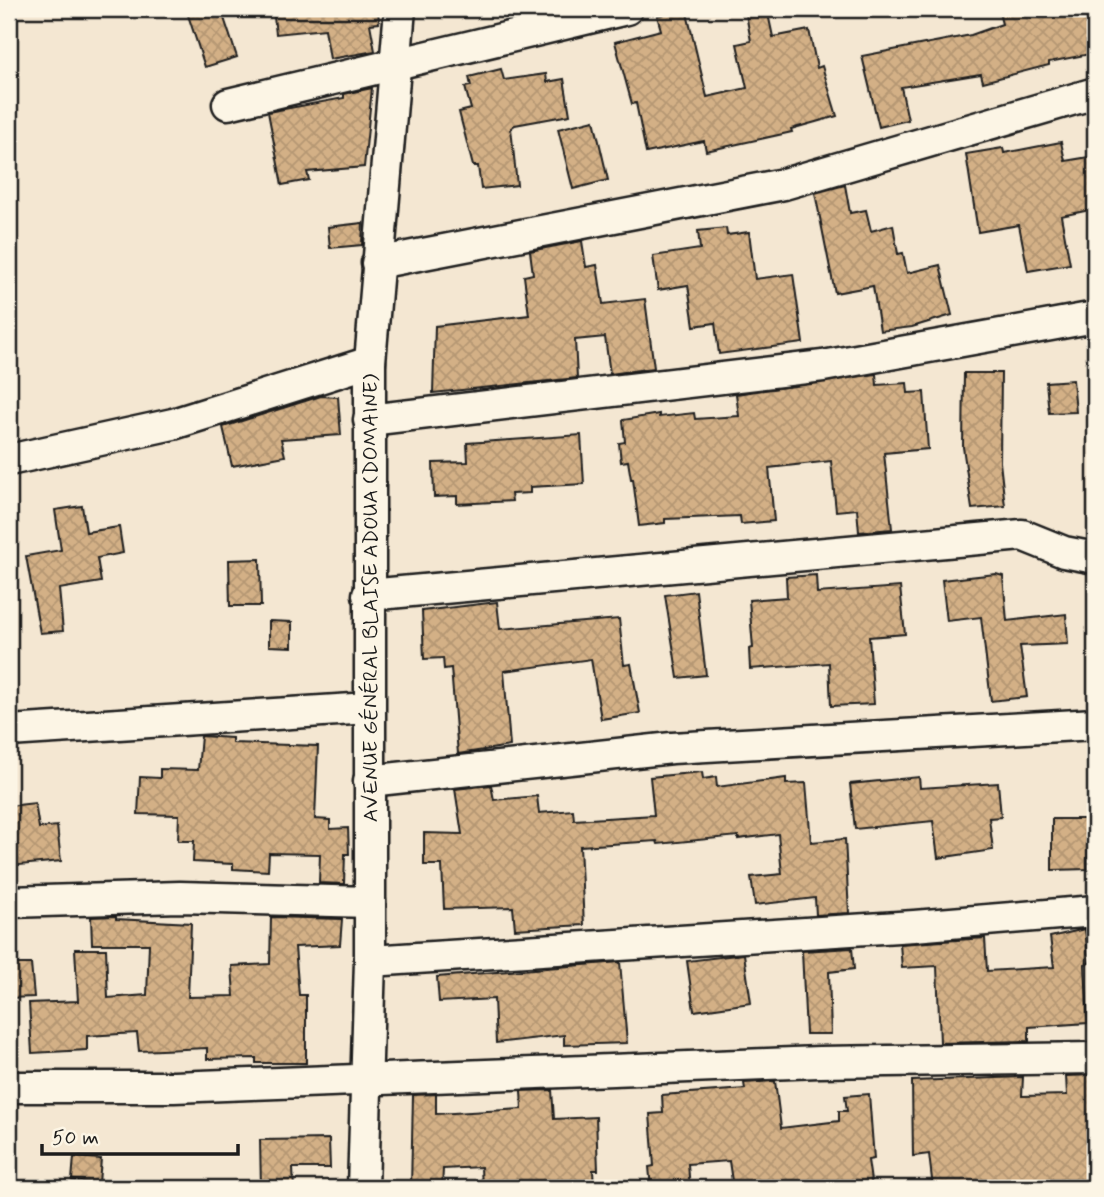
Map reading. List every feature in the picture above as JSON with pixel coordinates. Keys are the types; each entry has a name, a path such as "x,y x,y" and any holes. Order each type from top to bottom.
{"street":[{"name":"AVENUE GÉNÉRAL BLAISE ADOUA (DOMAINE)","path":"363,1188 369,1078 370,961 370,362 400,9"},
{"path":"228,104 627,9"},
{"path":"377,263 784,184 1095,93"},
{"path":"369,420 823,366 1095,317"},
{"path":"9,460 173,424 370,362"},
{"path":"369,595 1021,535 1064,552 1095,558"},
{"path":"9,731 369,708"},
{"path":"369,781 671,748 1095,724"},
{"path":"9,902 180,897 370,902"},
{"path":"370,961 914,926 1095,911"},
{"path":"9,1087 174,1087 819,1062 1095,1058"}],"building":[{"path":"186,9 221,9 237,57 205,67"},
{"path":"273,9 378,9 379,23 370,24 375,51 330,59 325,29 276,34"},
{"path":"686,9 707,97 747,88 737,44 751,41 745,9 767,9 773,37 809,30 817,68 822,66 837,116 791,129 792,132 706,151 704,141 646,153 636,103 632,104 615,42 661,30 657,16"},
{"path":"998,9 1088,9 1089,19 1095,17 1095,53 1049,62 1049,65 983,82 981,74 901,87 908,120 879,127 862,56 971,35 1002,24"},
{"path":"501,69 504,80 546,74 547,82 564,79 570,115 511,128 517,185 481,189 478,166 473,166 459,112 471,109 465,87 471,86 469,77"},
{"path":"372,88 364,167 307,172 309,180 282,185 268,112 344,98 344,94"},
{"path":"594,120 608,180 573,189 558,129"},
{"path":"1061,142 1065,161 1095,156 1095,209 1061,216 1070,264 1028,271 1019,225 978,232 966,154 1003,148 1004,153"},
{"path":"845,185 850,213 866,210 871,231 893,225 898,254 903,253 907,273 940,265 952,315 912,327 880,331 873,286 835,293 815,193"},
{"path":"363,223 362,245 330,248 328,227"},
{"path":"726,228 727,235 749,232 755,279 793,274 803,343 719,354 715,323 694,326 688,285 658,290 653,256 700,249 698,231"},
{"path":"582,241 586,267 597,265 603,304 645,299 654,368 610,374 605,337 575,340 577,378 433,393 435,326 529,315 524,276 533,274 530,251"},
{"path":"964,373 1001,373 1000,462 1005,506 972,509 963,447"},
{"path":"876,374 877,385 907,383 908,393 924,392 928,449 884,453 892,529 859,532 857,509 836,511 831,461 769,468 774,521 741,524 740,516 665,519 665,523 639,526 628,461 621,462 619,443 625,442 623,420 659,414 659,417 694,413 695,419 739,416 736,394"},
{"path":"1073,380 1076,412 1049,413 1046,382"},
{"path":"321,396 338,397 341,435 281,439 285,456 232,466 223,427"},
{"path":"581,435 584,484 530,487 530,493 511,494 512,501 457,504 457,496 434,497 433,463 468,462 467,443"},
{"path":"82,506 86,532 119,527 123,553 97,558 101,582 59,589 63,631 40,633 26,556 61,550 55,510"},
{"path":"260,559 261,606 230,606 229,560"},
{"path":"996,574 1003,576 1007,621 1066,614 1068,644 1020,646 1027,697 991,701 981,617 947,621 942,580"},
{"path":"816,575 817,593 900,587 905,634 869,637 874,704 831,706 829,663 750,669 749,649 753,648 749,600 787,597 786,577"},
{"path":"696,591 706,675 678,678 665,595"},
{"path":"497,602 500,629 619,619 624,665 631,664 640,713 601,719 591,659 504,671 510,746 458,754 451,668 444,669 443,658 424,659 422,611"},
{"path":"269,621 292,622 292,647 269,646"},
{"path":"201,736 232,738 232,743 318,746 315,819 330,820 330,829 348,828 349,854 345,854 344,884 319,883 320,854 269,853 268,871 233,869 233,864 193,862 194,841 178,841 179,815 138,814 140,777 160,778 160,769 198,770"},
{"path":"702,772 703,779 716,777 717,787 786,778 786,784 806,783 811,842 845,839 849,913 816,915 815,898 755,905 751,877 782,874 778,834 658,844 657,841 580,846 584,925 515,929 513,907 444,909 442,865 424,865 424,833 462,834 455,789 491,785 494,800 537,796 539,813 573,810 574,820 654,815 650,777"},
{"path":"919,777 920,788 998,783 1001,817 989,818 993,850 938,858 933,821 855,829 850,784"},
{"path":"35,803 39,828 57,826 61,861 9,866 9,806"},
{"path":"1052,819 1095,819 1095,840 1088,841 1088,869 1052,870"},
{"path":"116,916 116,919 191,923 188,997 234,996 232,966 270,964 271,917 342,919 340,945 295,947 299,995 306,995 306,1063 256,1063 256,1058 207,1059 207,1048 139,1051 137,1033 87,1036 87,1050 32,1053 29,1003 78,1001 75,949 106,949 108,998 147,995 149,944 92,944 91,917"},
{"path":"1085,929 1089,963 1085,964 1088,1023 1029,1027 1029,1041 940,1043 937,966 902,968 900,944 985,938 987,971 1054,967 1050,937"},
{"path":"852,948 854,969 829,972 831,1034 806,1034 802,951"},
{"path":"744,954 751,1003 694,1011 687,961"},
{"path":"620,962 627,1043 564,1045 564,1035 496,1043 494,999 439,1002 437,977"},
{"path":"9,964 31,964 34,997 9,998"},
{"path":"1095,1075 1095,1188 933,1188 929,1154 913,1156 912,1081 1023,1077 1022,1096 1067,1095 1066,1076"},
{"path":"775,1081 781,1128 839,1121 839,1111 847,1111 845,1096 869,1094 874,1159 868,1160 872,1188 733,1188 729,1161 688,1164 690,1188 651,1188 649,1167 654,1166 650,1114 663,1113 662,1095 745,1089 744,1083"},
{"path":"552,1090 554,1119 596,1117 598,1170 593,1170 594,1188 482,1188 481,1167 443,1169 442,1188 411,1188 413,1095 436,1094 436,1114 522,1109 521,1091"},
{"path":"329,1139 330,1168 293,1168 294,1188 261,1188 260,1140"},
{"path":"74,1157 101,1159 99,1183 72,1180"}]}
